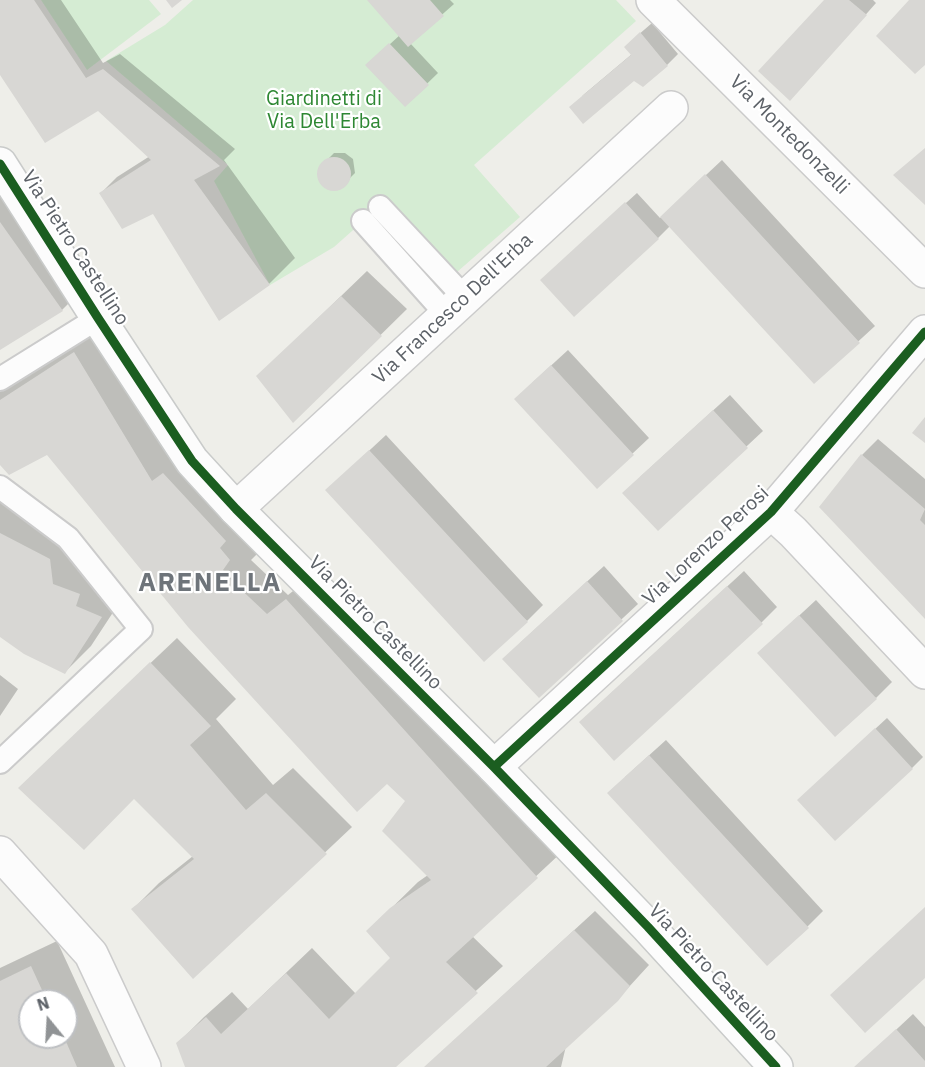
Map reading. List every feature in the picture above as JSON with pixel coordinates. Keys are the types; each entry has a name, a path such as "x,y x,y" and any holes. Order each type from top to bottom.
{"street":[{"name":"Via Montedonzelli","path":"653,0 925,271"},
{"name":"Via Francesco Dell'Erba","path":"236,509 671,108"},
{"name":"Via Pietro Castellino","path":"0,164 192,461 236,509 494,767 648,927 775,1067"},
{"name":"Via Lorenzo Perosi","path":"494,767 771,512 925,332"},
{"path":"771,512 793,532 925,672"},
{"path":"0,853 92,954 144,1067"}],"lane":[{"path":"371,214 456,307"},
{"path":"0,379 98,318"},
{"path":"0,487 68,538 141,629 0,762"}],"green space":[{"path":"41,0 149,0 161,14 87,70"},
{"name":"Giardinetti di Via Dell'Erba","path":"193,0 616,0 636,21 474,165 520,217 457,272 387,200 334,247 270,285 214,181 228,165 106,61 165,25"}],"building":[{"path":"0,0 34,0 86,78 103,69 220,166 194,180 270,285 219,321 153,214 122,229 99,193 151,160 98,111 45,143 0,75"},
{"path":"166,0 182,0 172,8"},
{"path":"367,0 430,0 444,16 408,47"},
{"path":"824,0 849,0 867,15 790,101 758,71"},
{"path":"909,0 925,0 925,65 915,74 876,36"},
{"path":"640,32 668,66 643,87 634,81 583,124 569,107 631,55 624,47"},
{"path":"389,43 429,85 405,107 365,65"},
{"path":"925,148 925,205 893,175"},
{"path":"334,157 346,162 351,174 346,186 334,191 322,186 317,174 322,162"},
{"path":"705,174 860,343 814,384 660,217"},
{"path":"625,202 659,239 574,317 540,280"},
{"path":"0,222 63,311 0,350"},
{"path":"341,296 382,336 293,423 256,376"},
{"path":"74,352 152,481 163,473 226,541 220,548 230,560 223,570 232,581 267,614 286,599 538,878 446,962 478,993 396,1067 185,1067 176,1043 206,1017 221,1034 286,973 329,1019 390,958 366,931 390,908 431,880 382,831 405,801 387,784 357,812 188,627 47,455 9,475 0,465 0,400"},
{"path":"551,365 634,455 597,489 514,399"},
{"path":"713,410 748,448 658,531 622,493"},
{"path":"925,417 925,443 912,433"},
{"path":"369,450 528,622 484,662 325,490"},
{"path":"861,454 925,509 920,520 925,525 925,619 819,507"},
{"path":"0,533 50,559 53,584 80,594 76,606 102,617 65,674 24,654 0,637"},
{"path":"587,581 623,621 539,698 502,659"},
{"path":"727,586 763,624 614,761 579,722"},
{"path":"799,615 877,699 835,737 757,653"},
{"path":"150,662 211,726 190,745 246,810 266,793 327,854 193,979 131,909 194,859 134,799 84,850 18,788"},
{"path":"875,728 913,769 835,841 797,800"},
{"path":"649,755 809,928 767,966 607,793"},
{"path":"925,907 925,978 865,1033 830,995"},
{"path":"574,930 630,986 618,1001 546,1067 424,1067"},
{"path":"31,966 42,989 18,989 18,1049 69,1049 77,1067 0,1067 0,981"},
{"path":"896,1029 925,1061 925,1067 854,1067"}],"cycle path":[{"path":"0,164 192,461 236,509 494,767 648,927 776,1067"},
{"path":"494,767 771,512 925,332"}],"district":[{"name":"ARENELLA","path":"210,583"}]}
